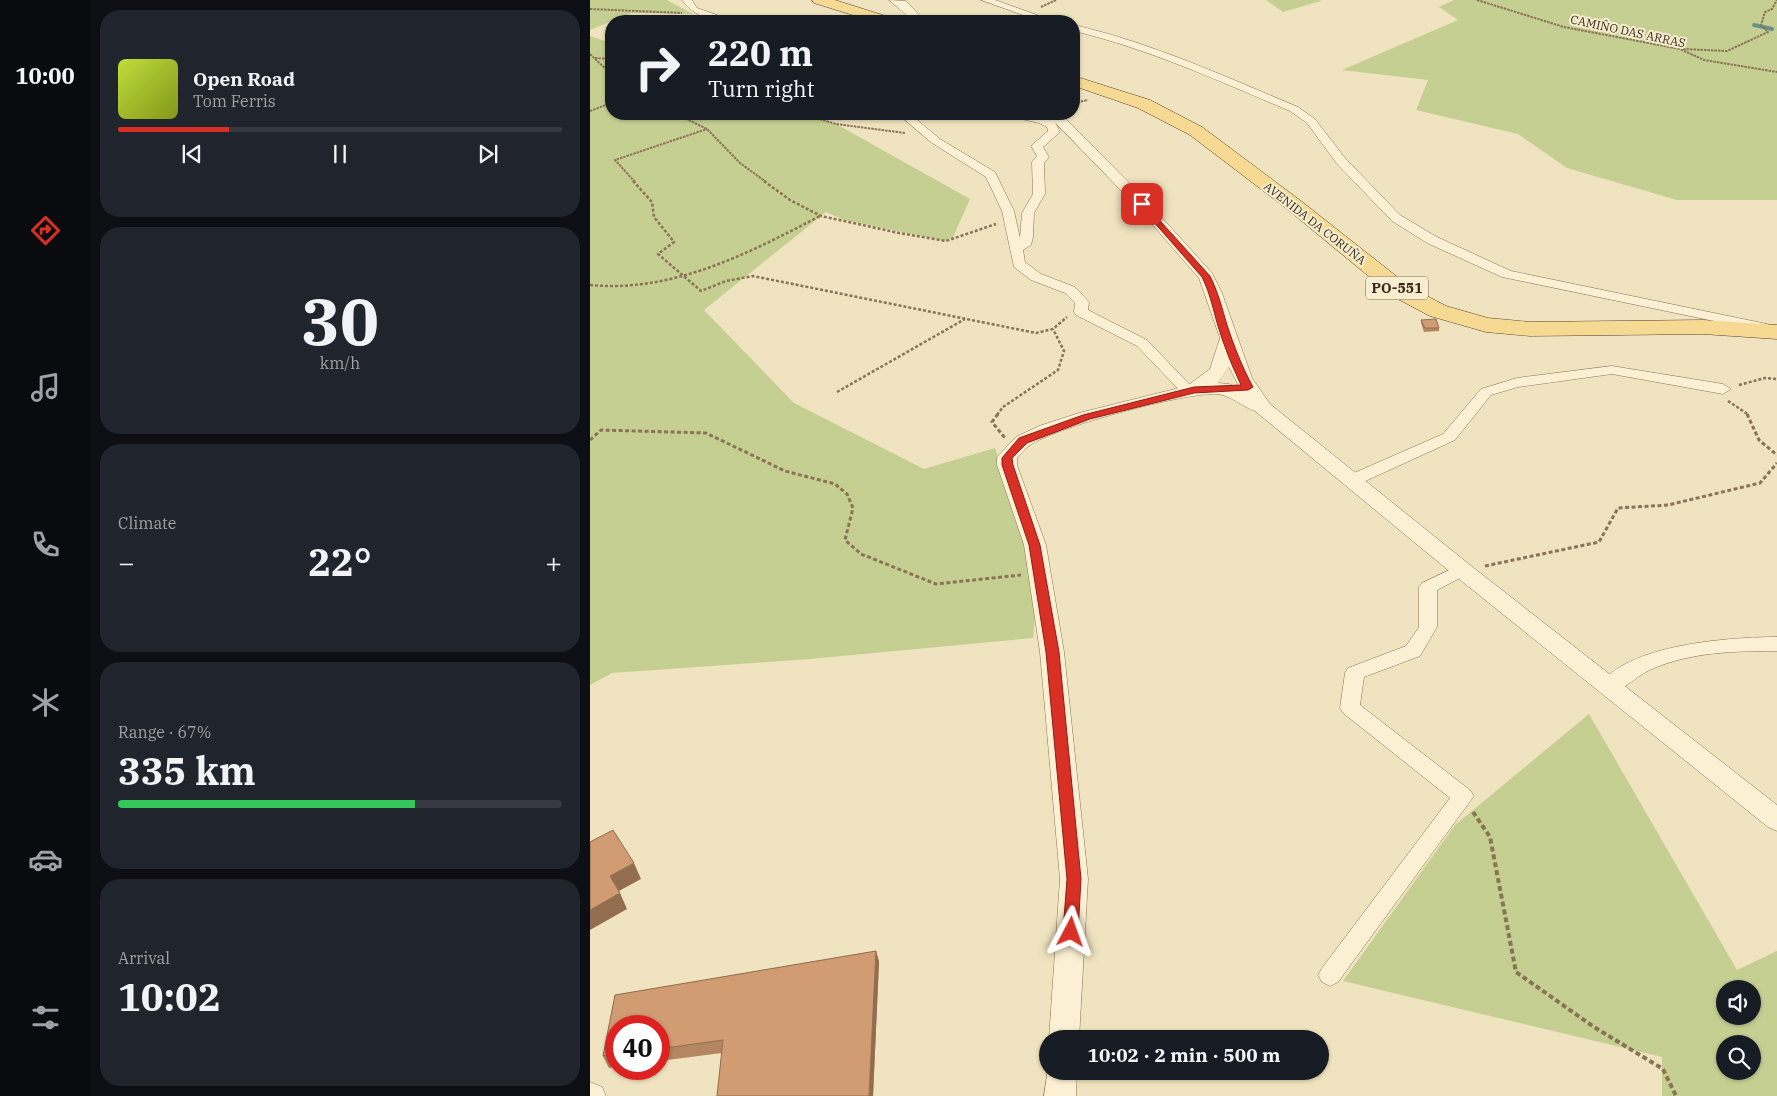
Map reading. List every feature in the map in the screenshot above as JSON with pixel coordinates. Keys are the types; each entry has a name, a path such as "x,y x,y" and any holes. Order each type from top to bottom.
{"main road":[{"path":"819,0 868,15"},
{"name":"AVENIDA DA CORUÑA","path":"1080,83 1144,104 1196,131 1294,205 1402,292 1438,311 1486,325 1530,329 1703,327 1777,331"}],"street":[{"path":"687,0 694,10 709,15"},
{"path":"895,0 902,3 913,15"},
{"path":"986,0 1028,15"},
{"path":"1080,29 1117,38 1165,55 1294,109 1311,121 1341,162 1396,218 1432,240 1507,274 1777,331"},
{"path":"911,120 928,134 991,175 1008,211 1020,264 1036,277 1070,290 1082,302 1081,312 1142,343 1191,391"},
{"path":"1016,248 1024,245 1027,237 1028,213 1039,194 1038,162 1043,157 1037,146 1054,132 1052,120"},
{"path":"1055,120 1142,204 1206,276 1213,290 1228,340 1243,378 1263,408"},
{"path":"1219,383 1228,340"},
{"path":"1353,480 1449,437 1486,392 1517,383 1612,370 1723,389"},
{"path":"1065,1030 1074,879 1052,652 1034,545 1007,465 1007,458 1023,440 1054,428 1243,378"},
{"path":"1219,383 1263,408 1462,570 1777,820"},
{"path":"1330,974 1463,796 1350,708 1355,673 1413,651 1428,627 1428,586 1462,570"},
{"path":"1609,687 1637,667 1676,655 1742,644 1777,644"},
{"path":"1060,1096 1061,1080"}],"path":[{"name":"CAMIÑO DAS ARRAS","path":"1477,0 1564,27 1624,40 1680,49 1704,60 1777,72"},
{"path":"1680,49 1727,51 1744,45 1768,32 1761,25 1765,12 1772,9 1777,0"},
{"path":"590,9 706,14"},
{"path":"590,54 605,68"},
{"path":"594,58 605,59"},
{"path":"590,111 605,107"},
{"path":"688,120 707,129 740,163 790,200 821,216 899,233 946,240 966,236 1009,220"},
{"path":"823,120 836,124 887,132 928,134"},
{"path":"707,129 615,160 652,202 654,217 674,242 658,254 682,277 701,291 726,281 753,276 1036,333 1053,330 1082,302"},
{"path":"590,285 610,287 655,283 682,277 757,250 821,216"},
{"path":"837,392 965,318"},
{"path":"1013,449 992,422 1003,407 1058,370 1064,351 1053,330"},
{"path":"1777,379 1765,378 1723,389 1728,401 1749,415 1759,440 1777,455"},
{"path":"590,440 601,430 706,433 785,471 835,484 847,494 853,508 845,540 861,554 936,584 1039,573"},
{"path":"1462,570 1599,542 1618,508 1668,505 1760,483 1777,463"},
{"path":"1463,796 1490,837 1516,972 1594,1027 1663,1069 1676,1096"}],"green space":[{"path":"590,0 667,0 693,14 632,13 627,15 605,15 605,24 590,30"},
{"path":"1266,0 1319,0 1321,1 1283,12"},
{"path":"1454,0 1777,0 1777,200 1677,200 1567,168 1518,134 1416,110 1428,80 1342,70 1458,20 1439,7"},
{"path":"590,36 605,41 605,120 823,120 836,124 970,199 953,237 946,241 844,220 826,212 704,310 794,403 924,469 995,448 1039,573 1033,638 810,659 612,673 590,685"},
{"path":"1589,714 1737,970 1777,951 1777,1096 1662,1096 1662,1057 1343,981 1455,825"}],"building":[{"path":"1436,319 1439,328 1425,328 1421,320"},
{"path":"613,830 634,863 610,876 620,893 590,910 590,842"},
{"path":"876,951 869,1096 717,1096 723,1040 670,1047 670,1015 611,1015 615,995"}],"waterway":[{"path":"1754,25 1772,29"}],"route":[{"path":"1071,932 1074,879 1052,652 1034,545 1007,465 1007,458 1023,440 1046,430 1086,417 1194,390 1248,387 1241,377 1222,326 1213,290 1206,276 1142,204"}]}
